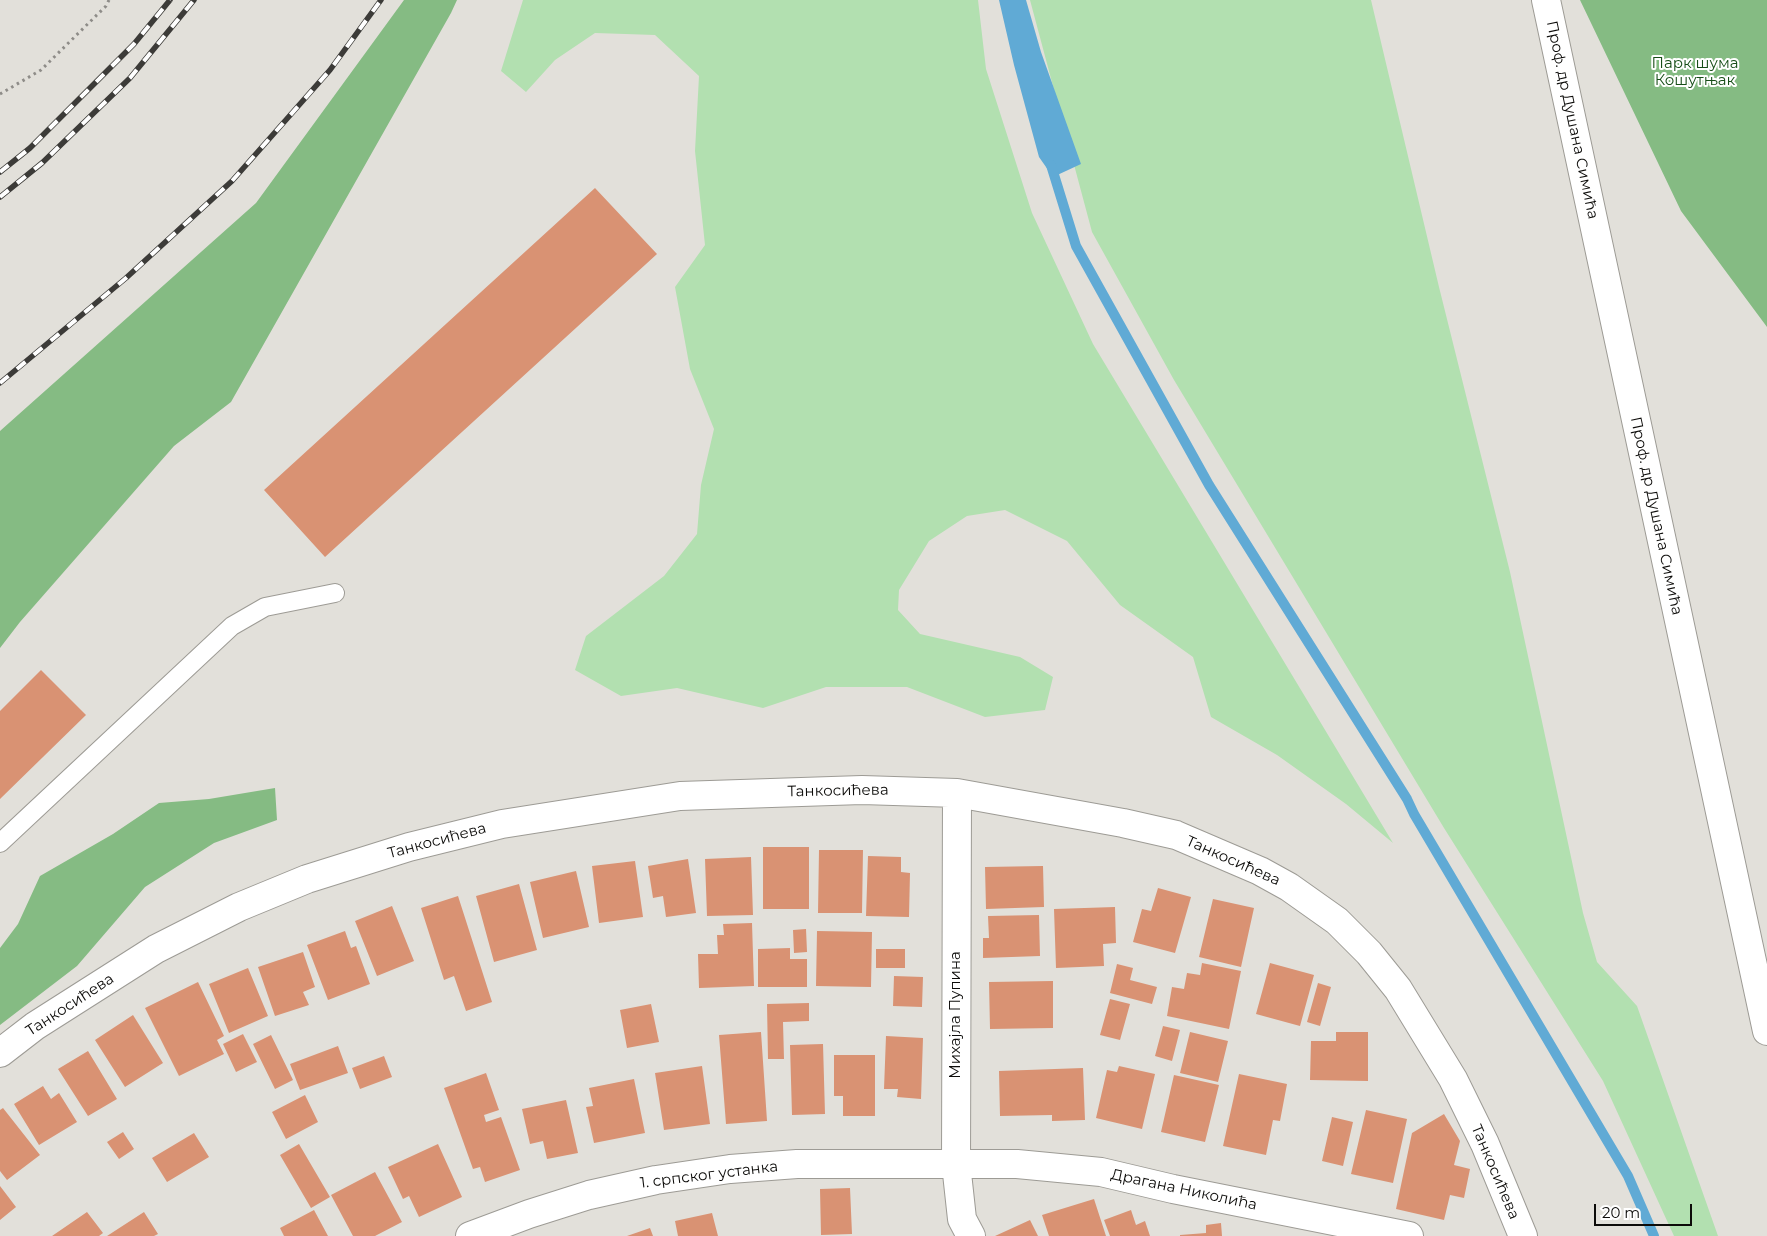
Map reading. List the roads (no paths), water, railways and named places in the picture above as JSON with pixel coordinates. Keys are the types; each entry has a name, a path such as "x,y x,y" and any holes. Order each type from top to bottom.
{"street":[{"name":"Проф. др Душана Симића","path":"1546,0 1767,1031"},
{"name":"Танкосићева","path":"0,1053 35,1026 156,949 239,907 307,878 409,847 502,824 680,796 862,790 957,792 1123,823 1176,835 1260,871 1289,887 1337,921 1369,953 1398,989 1452,1079 1485,1144 1523,1236"},
{"name":"Михајла Пупина","path":"957,792 956,1164 962,1230"},
{"name":"1. српског устанка","path":"470,1236 513,1219 589,1195 656,1180 730,1169 797,1164 956,1164"},
{"name":"Драгана Николића","path":"956,1164 1017,1164 1101,1172 1173,1189 1409,1236"}],"lane":[{"path":"0,843 232,626 265,607 335,592"}],"water":[{"path":"999,0 1026,0 1041,52 1081,164 1053,177 1039,157 1014,65"}],"waterway":[{"path":"1051,165 1076,246 1209,485 1407,799 1414,814 1628,1176 1654,1236"}],"railway":[{"path":"0,172 30,148 134,44 170,0"},
{"path":"0,197 42,163 130,78 194,0"},
{"path":"0,383 126,278 232,181 330,70 381,0"}],"park label":[{"name":"Парк шума Кошутњак","path":"1695,72"}]}
